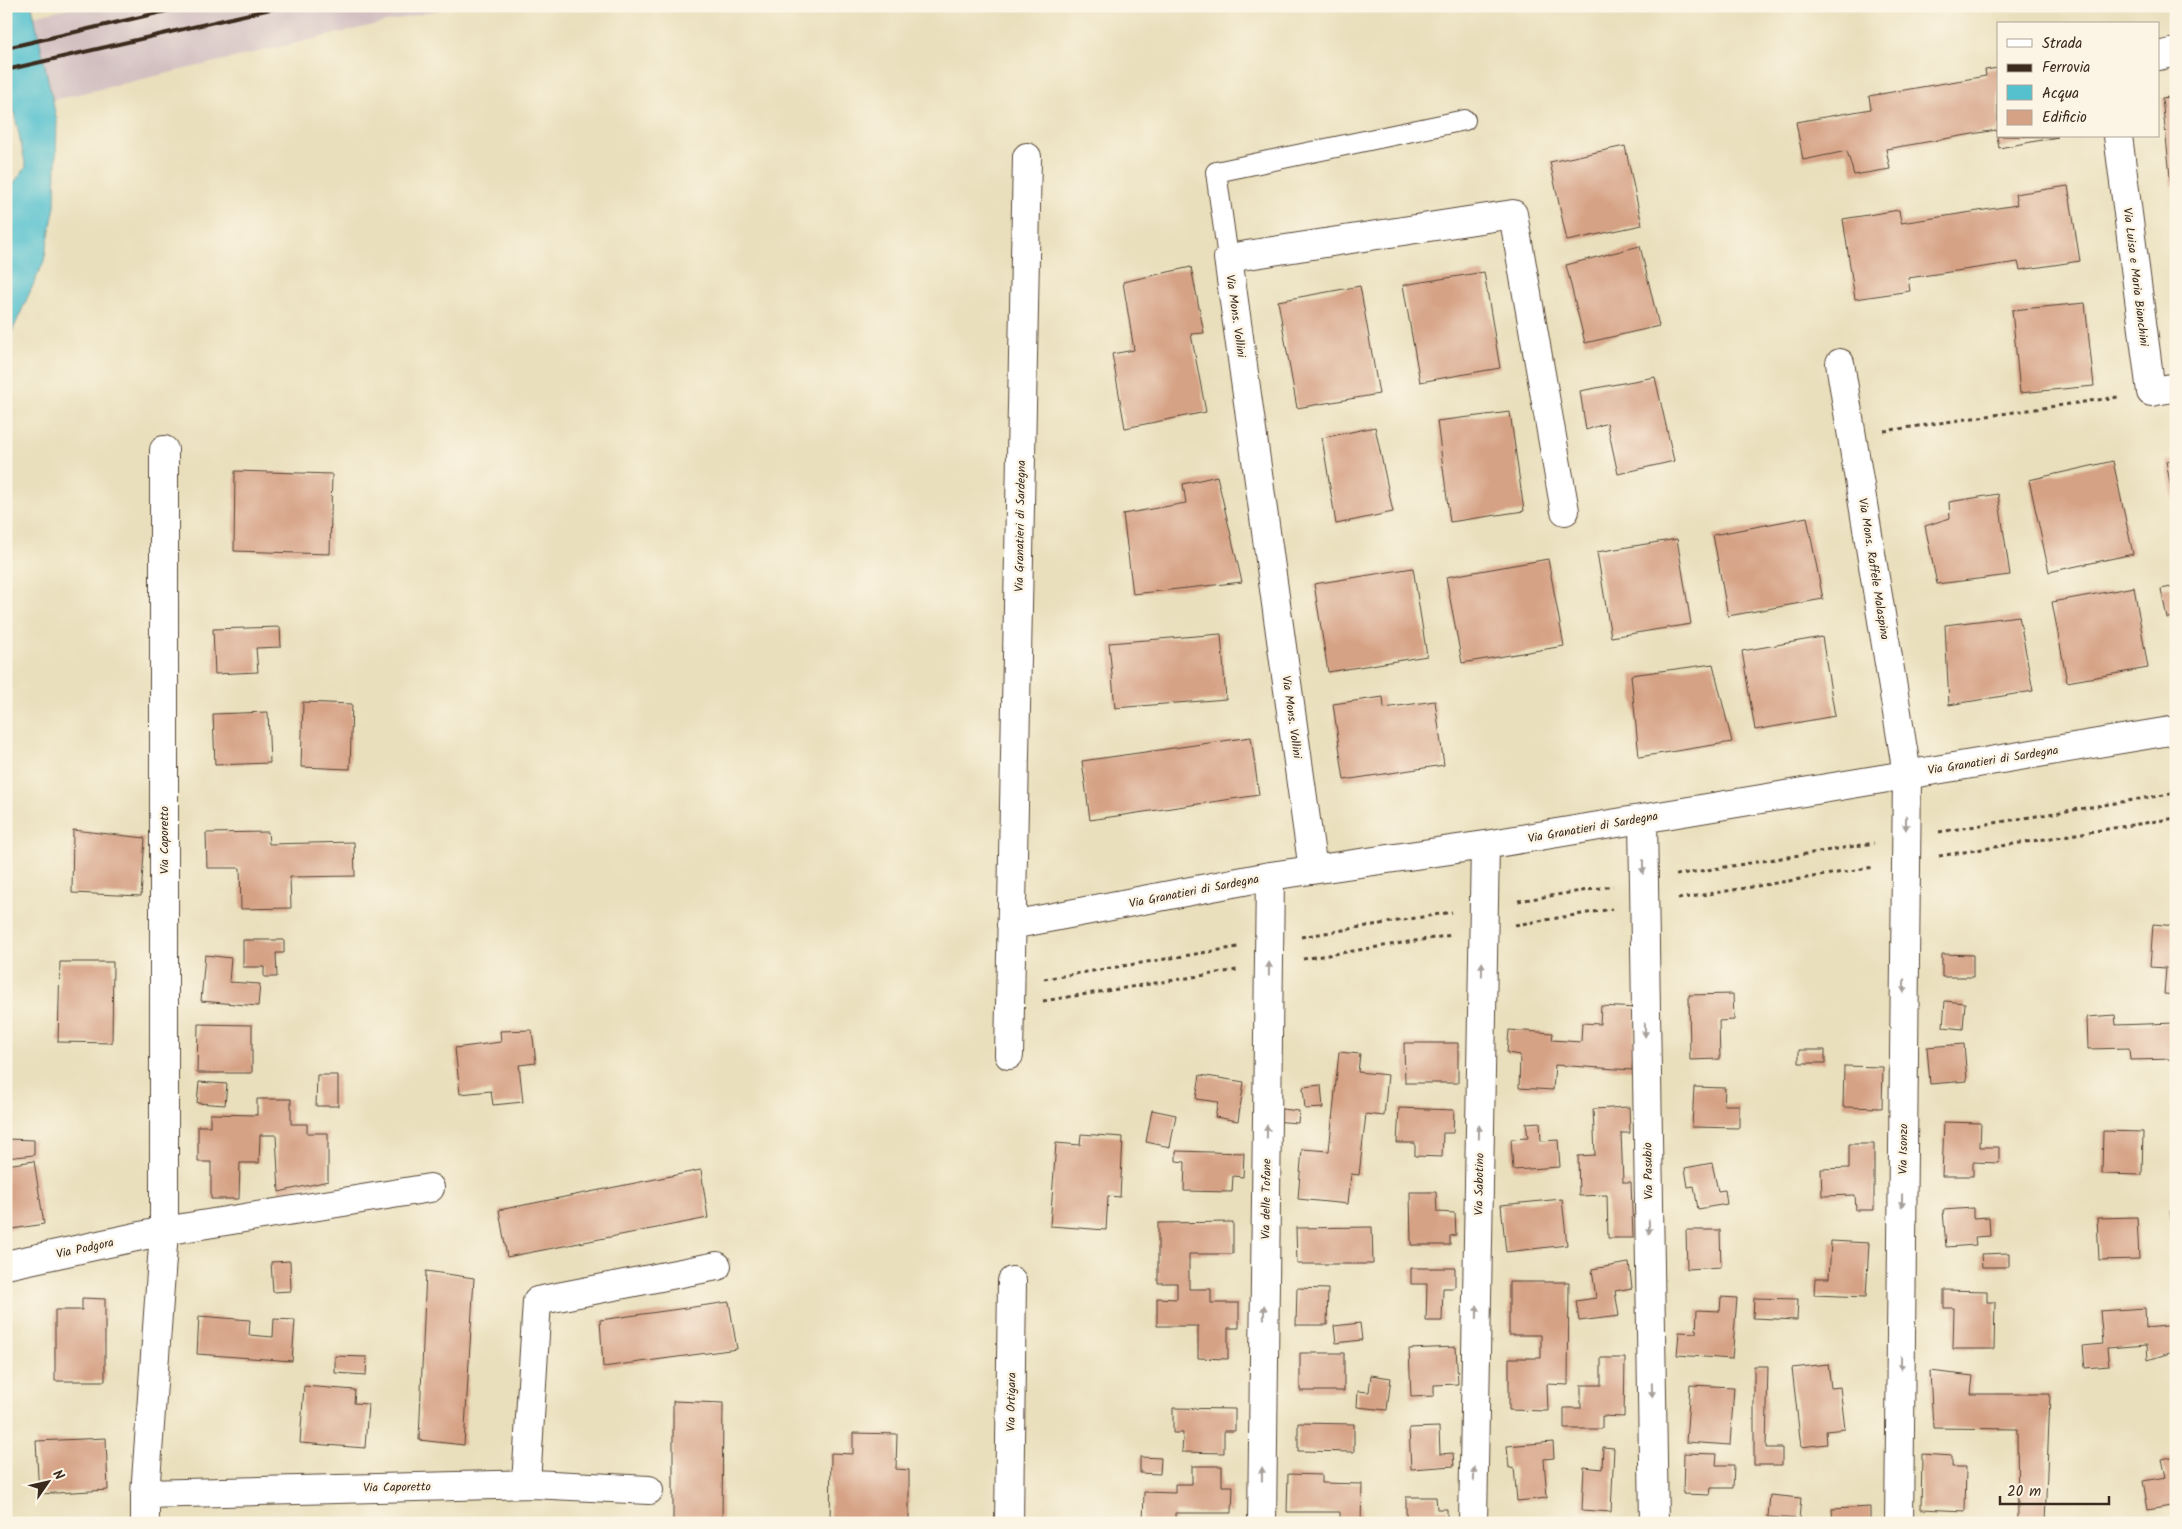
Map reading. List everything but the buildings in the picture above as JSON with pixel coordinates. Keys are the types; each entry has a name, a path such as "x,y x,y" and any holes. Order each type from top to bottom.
{"street":[{"path":"2160,56 2176,52"},
{"name":"Via Luisa e Maria Bianchini","path":"2118,138 2163,390"},
{"name":"Via Granatieri di Sardegna","path":"1009,1055 1028,157"},
{"name":"Via Mons. Vollini","path":"1313,870 1228,258 1513,214 1565,511"},
{"name":"Via Mons. Raffele Malaspina","path":"1840,363 1907,774"},
{"name":"Via Caporetto","path":"145,1523 145,1494 164,1231 164,450"},
{"name":"Via Granatieri di Sardegna","path":"1011,925 1270,876 1484,846 2176,730"},
{"name":"Via Isonzo","path":"1899,1523 1907,774"},
{"name":"Via Pasubio","path":"1643,819 1654,1523"},
{"name":"Via Sabotino","path":"1473,1523 1484,846"},
{"name":"Via delle Tofane","path":"1262,1523 1270,876"},
{"path":"164,1231 430,1188"},
{"name":"Via Podgora","path":"6,1265 164,1231"},
{"path":"526,1484 537,1301 717,1266"},
{"name":"Via Ortigara","path":"1010,1523 1012,1281"},
{"name":"Via Caporetto","path":"145,1494 526,1484 649,1490"}],"lane":[{"path":"1228,258 1216,172 1465,120"}],"path":[{"path":"1852,436 2163,390"},
{"path":"1010,995 1906,850 2176,793"},
{"path":"1010,995 1906,850 2176,818"}],"shaded area":[{"path":"78,6 455,6 6,111 6,22"}],"water":[{"path":"6,6 32,6 57,121 55,206 44,261 6,345 6,193 26,167 6,74"}],"railway":[{"path":"6,48 188,6"},
{"path":"6,70 284,6"}]}
